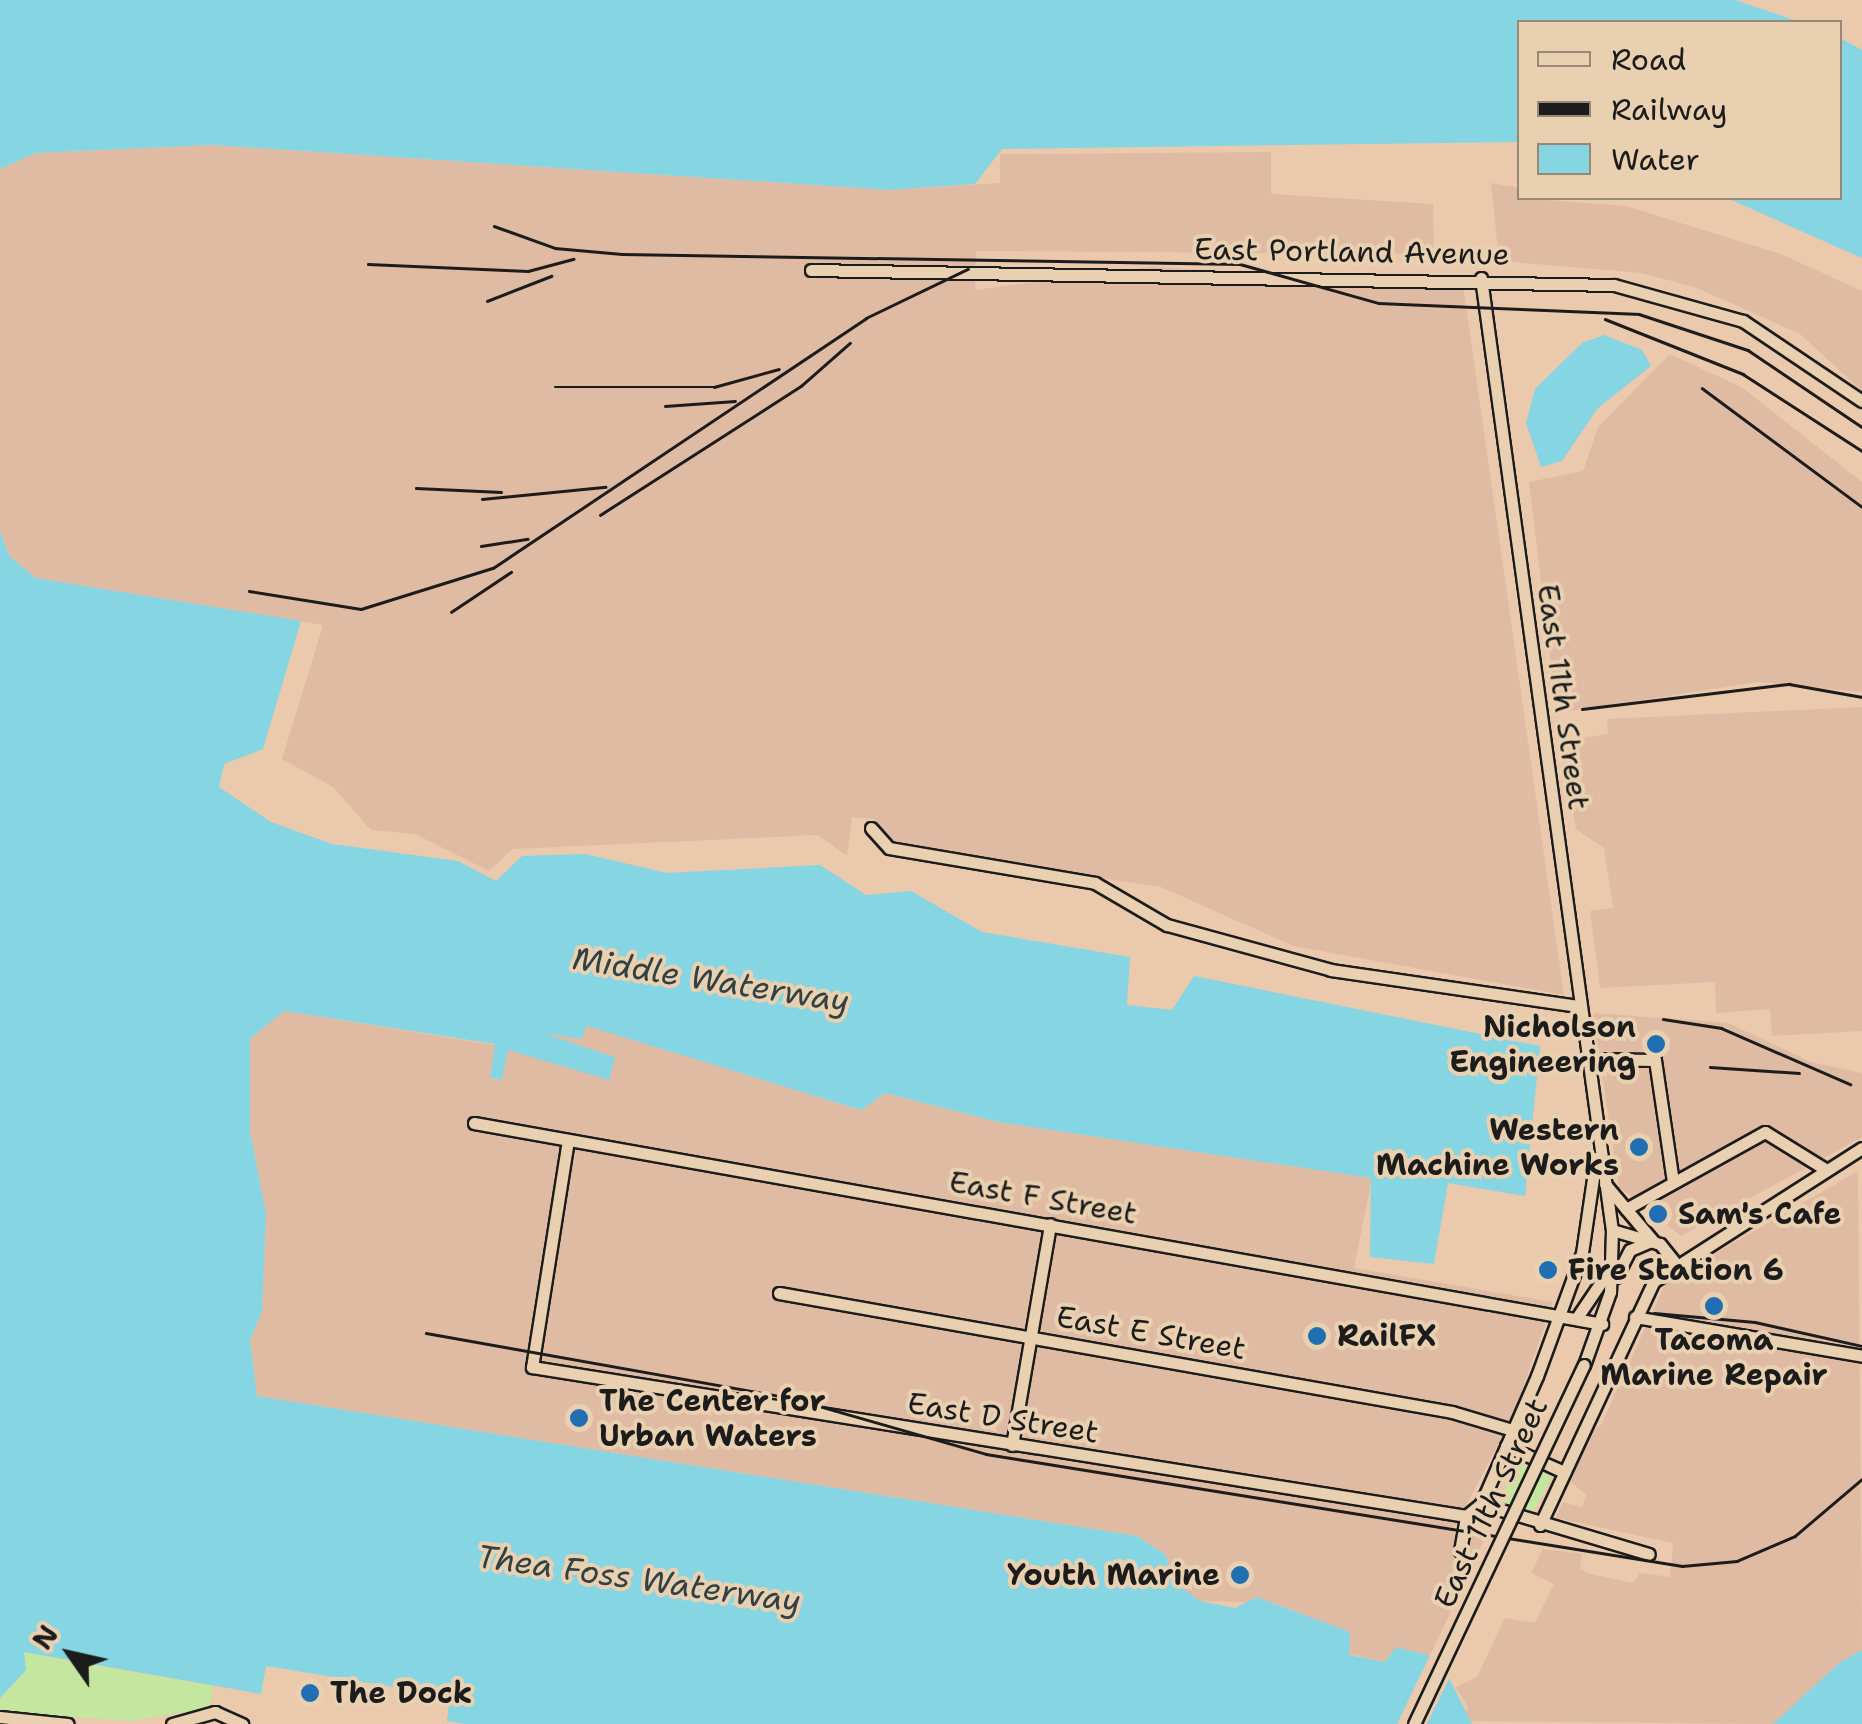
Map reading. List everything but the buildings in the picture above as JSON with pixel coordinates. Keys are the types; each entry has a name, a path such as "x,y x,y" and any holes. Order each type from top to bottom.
{"street":[{"name":"East Portland Avenue","path":"810,270 1481,278 1694,300 1798,352 1862,401"},
{"name":"East 11th Street","path":"1414,1724 1602,1324 1610,1292 1613,1246 1481,278"},
{"path":"872,828 889,848 1095,883 1167,926 1331,970 1579,1006"},
{"path":"1588,1060 1655,1060 1673,1182"},
{"name":"East F Street","path":"474,1123 1602,1324"},
{"name":"East 11th Street","path":"1460,1551 1466,1516 1481,1504 1506,1446 1592,1210 1596,1124"},
{"path":"1626,1209 1764,1132 1825,1170"},
{"name":"East D Street","path":"568,1140 532,1367 1466,1516"},
{"path":"1605,1184 1674,1261 1862,1148"},
{"path":"1012,1445 1050,1224"},
{"path":"1612,1230 1653,1241"},
{"path":"1610,1292 1630,1250 1653,1241"},
{"path":"1576,1319 1601,1289 1613,1246"},
{"name":"East 11th Street","path":"1540,1525 1635,1318 1674,1261"},
{"name":"East E Street","path":"779,1293 1030,1336 1512,1430"},
{"path":"1635,1318 1862,1356"},
{"path":"1506,1446 1564,1472"},
{"path":"1481,1504 1540,1525 1650,1554"},
{"path":"172,1724 216,1712 242,1724"},
{"path":"0,1717 68,1724"}],"shaded area":[{"path":"212,145 889,190 1000,183 1000,154 1271,152 1271,194 1433,204 1434,254 976,251 975,290 1150,267 1463,284 1564,995 1293,946 1161,887 893,847 875,819 852,817 847,856 818,835 513,849 489,871 415,834 371,830 333,787 282,759 323,625 36,578 9,556 0,531 0,169 36,153"},
{"path":"1491,183 1517,188 1517,200 1626,206 1781,254 1862,291 1862,391 1800,334 1697,288 1642,273 1499,261"},
{"path":"1670,354 1743,388 1862,482 1862,692 1758,682 1557,713 1529,482 1583,471 1598,427"},
{"path":"1862,707 1862,1031 1772,1036 1770,1009 1716,1013 1715,982 1600,988 1590,911 1613,908 1604,848 1576,829 1559,742 1608,734 1607,719"},
{"path":"284,1011 495,1045 491,1079 502,1080 507,1050 544,1027 581,1038 587,1025 860,1110 885,1093 998,1122 1372,1178 1354,1268 1553,1302 1512,1418 1452,1532 1485,1538 1430,1656 1396,1647 1385,1662 1349,1654 1309,1617 1275,1603 1200,1601 1174,1582 1166,1555 1137,1536 257,1396 250,1340 262,1310 266,1213 250,1131 250,1038"},
{"path":"1593,1013 1728,1023 1811,1062 1862,1073 1862,1137 1681,1236 1619,1187"},
{"path":"1858,1171 1862,1650 1773,1724 1463,1721 1468,1707 1456,1687 1477,1677 1505,1618 1535,1623 1554,1584 1531,1573 1543,1549 1582,1554 1580,1569 1591,1574 1633,1583 1640,1573 1670,1577 1673,1543 1556,1518 1563,1502 1582,1507 1586,1495 1571,1482 1586,1437 1601,1425 1666,1282"}],"green space":[{"path":"1516,1462 1552,1476 1526,1525 1494,1514"},
{"path":"23,1652 214,1686 209,1708 132,1721 0,1712 0,1698 26,1670"}],"water":[{"path":"0,0 1735,0 1794,20 1517,20 1517,142 1002,149 975,184 889,190 212,145 36,153 0,169"},
{"path":"1842,39 1862,50 1862,258 1732,200 1842,200"},
{"path":"1604,335 1642,350 1651,366 1598,408 1562,461 1541,467 1526,423 1535,389 1582,343"},
{"path":"0,531 9,556 36,578 301,621 263,749 224,764 219,787 271,822 332,844 458,861 496,881 522,856 585,854 667,873 820,865 866,895 911,891 982,932 1130,957 1127,1005 1172,1010 1194,976 1540,1046 1525,1196 1448,1183 1434,1264 1370,1257 1371,1178 998,1122 885,1093 861,1110 587,1026 581,1039 543,1033 615,1057 609,1080 508,1050 502,1080 490,1078 495,1044 284,1011 250,1039 250,1131 266,1213 262,1311 250,1340 257,1396 1137,1536 1166,1555 1174,1582 1200,1601 1235,1608 1257,1597 1350,1632 1349,1655 1385,1662 1396,1647 1439,1658 1472,1724 465,1724 447,1721 450,1696 266,1666 261,1694 24,1652 26,1670 0,1698"},
{"path":"1862,1650 1862,1724 1773,1724 1839,1663"}],"pier":[{"path":"1432,1651 1453,1671 1427,1724 1397,1724"}],"railway":[{"path":"494,226 555,248 622,254 1240,264 1379,303 1639,314 1748,350 1862,427"},
{"path":"368,264 528,271 573,259"},
{"path":"249,591 361,609 493,568 866,318 968,269"},
{"path":"487,301 551,276"},
{"path":"1605,319 1743,374 1862,451"},
{"path":"600,515 801,386 850,343"},
{"path":"555,387 714,387 779,369"},
{"path":"1702,388 1862,507"},
{"path":"665,406 735,401"},
{"path":"482,499 605,487"},
{"path":"416,488 501,492"},
{"path":"481,546 527,539"},
{"path":"451,612 511,572"},
{"path":"1582,709 1789,684 1862,697"},
{"path":"1663,1019 1721,1028 1850,1084"},
{"path":"1710,1067 1799,1073"},
{"path":"1654,1313 1755,1322 1862,1346"},
{"path":"426,1333 791,1398 986,1454 1682,1566 1737,1561 1795,1536 1862,1479"}],"place":[{"name":"Nicholson Engineering","path":"1656,1044"},
{"name":"Western Machine Works","path":"1639,1147"},
{"name":"Sam's Cafe","path":"1658,1214"},
{"name":"Fire Station 6","path":"1548,1270"},
{"name":"Tacoma Marine Repair","path":"1714,1306"},
{"name":"RailFX","path":"1317,1336"},
{"name":"The Center for Urban Waters","path":"579,1418"},
{"name":"Youth Marine","path":"1240,1575"},
{"name":"The Dock","path":"310,1693"}],"water label":[{"name":"Middle Waterway","path":"711,980"},
{"name":"Thea Foss Waterway","path":"639,1579"}]}
